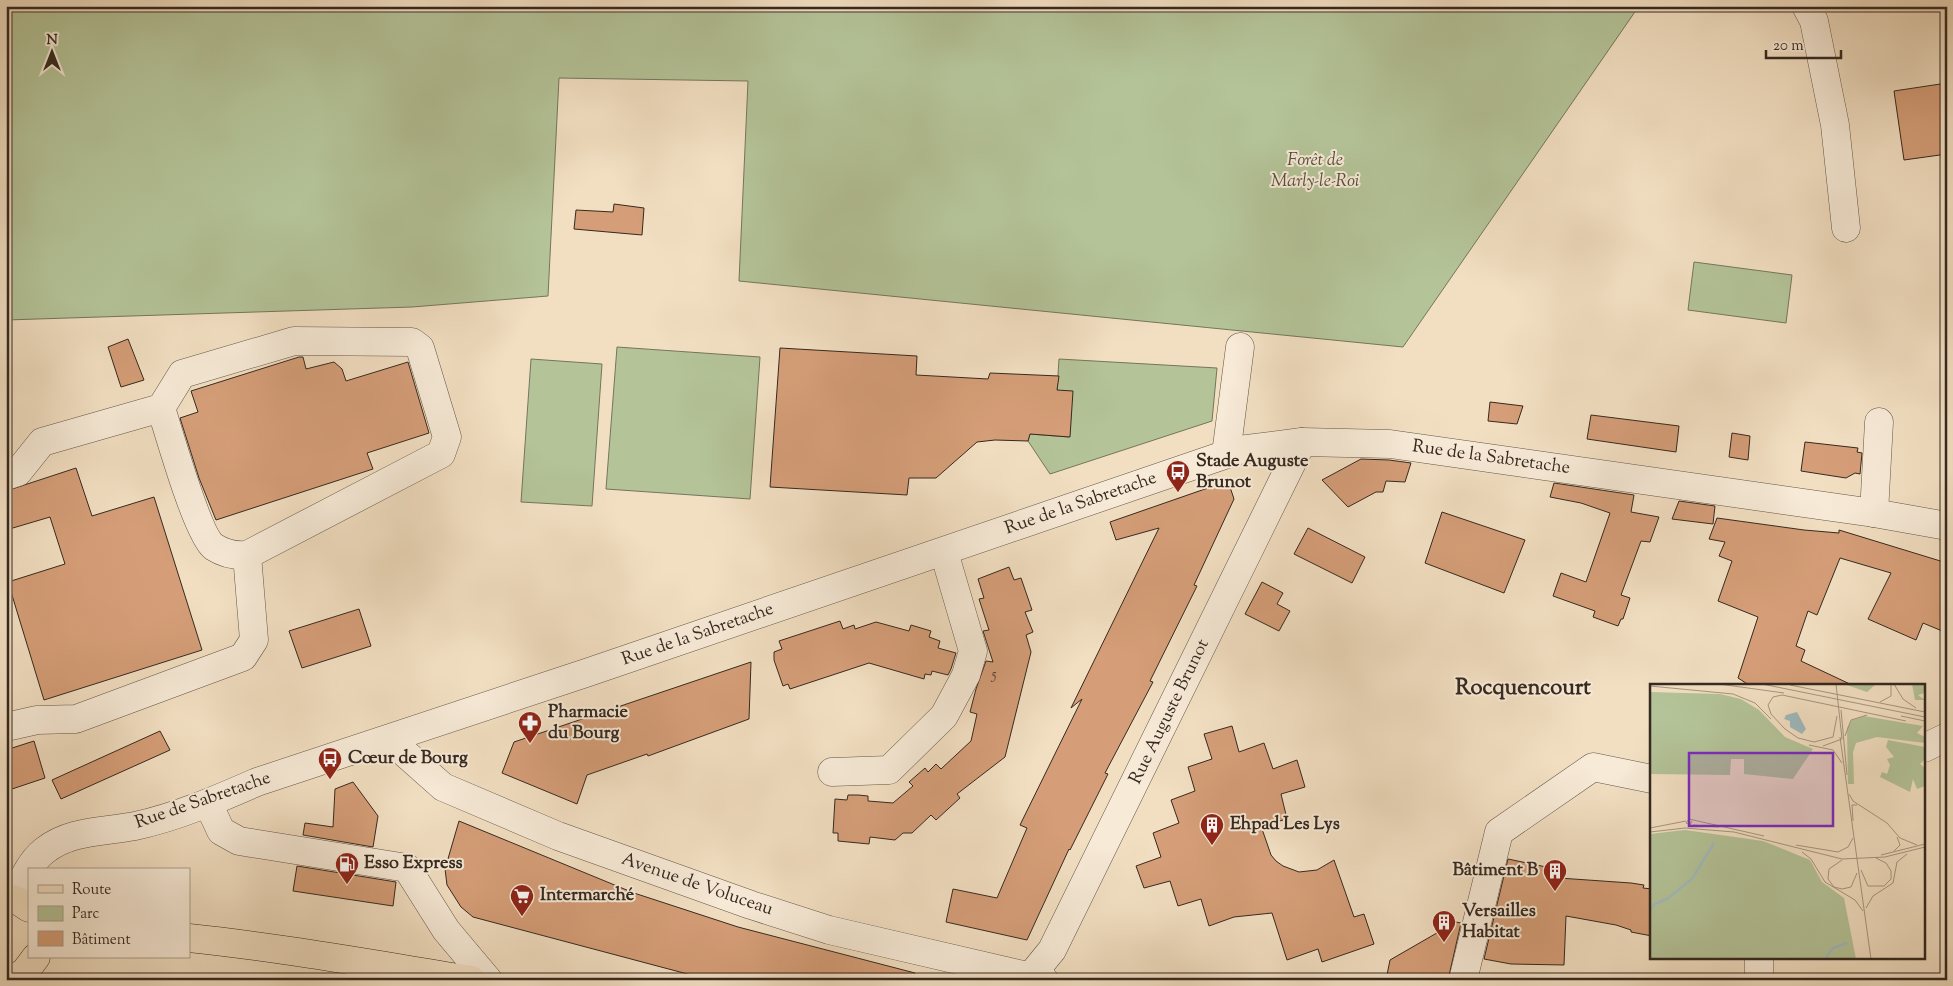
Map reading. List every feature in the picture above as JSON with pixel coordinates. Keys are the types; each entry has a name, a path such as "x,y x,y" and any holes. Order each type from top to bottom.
{"main road":[{"path":"190,938 343,958 471,980"},
{"path":"10,980 24,973 35,958"}],"street":[{"path":"1806,6 1814,21 1835,125 1846,228"},
{"path":"6,476 18,472 42,442 161,408 182,374 294,341 412,342 420,348 447,437 441,454 247,555 232,556 213,546 200,525 161,408"},
{"path":"1226,454 1240,346"},
{"path":"1874,513 1879,422"},
{"name":"Rue de la Sabretache","path":"389,739 944,552 1239,450 1302,442 1390,444 1874,513 1947,526"},
{"name":"Rue Auguste Brunot","path":"1037,978 1302,442"},
{"path":"832,772 889,770 944,716 966,676 973,651 944,552"},
{"path":"6,727 37,720 76,719 243,657 254,640 247,555"},
{"path":"1926,747 1947,737"},
{"name":"Avenue de Voluceau","path":"389,739 443,787 558,836 752,905 829,930 1037,978"},
{"name":"Rue de Sabretache","path":"30,868 44,851 70,836 136,826 208,803 257,782 389,739"},
{"path":"1463,980 1499,832 1593,767 1650,779"},
{"path":"208,803 221,831 239,841 407,868 446,930 488,980"},
{"name":"Rue de Sabretache","path":"16,901 28,872"},
{"path":"1759,958 1759,980"}],"green space":[{"name":"Forêt de Marly-le-Roi","path":"6,6 1639,6 1403,347 739,281 748,81 559,78 548,296 412,307 6,320"},
{"path":"1694,262 1792,275 1786,323 1688,310"},
{"path":"617,347 760,357 750,499 606,489"},
{"path":"531,359 602,364 592,506 521,502"},
{"path":"1059,359 1217,368 1212,421 1050,474 1028,441 1030,434 1069,437 1057,390"}],"building":[{"path":"1947,83 1947,154 1904,160 1894,91"},
{"path":"614,204 644,208 642,235 574,229 576,210 613,212"},
{"path":"128,339 144,380 121,387 108,347"},
{"path":"780,348 917,356 916,375 988,379 990,373 1059,376 1057,390 1073,391 1070,437 1030,434 1028,441 995,440 977,442 936,478 909,478 907,495 770,487"},
{"path":"303,357 306,369 334,362 342,369 346,381 408,362 429,433 367,453 373,469 216,520 199,478 180,418 198,412 191,391"},
{"path":"1490,402 1523,406 1517,424 1488,421"},
{"path":"1591,415 1679,426 1676,452 1587,439"},
{"path":"1732,433 1750,436 1748,460 1729,457"},
{"path":"1805,442 1858,448 1857,452 1862,453 1860,474 1855,473 1846,478 1801,471"},
{"path":"1361,459 1411,463 1405,482 1386,481 1383,492 1376,492 1348,507 1322,480"},
{"path":"76,468 92,516 154,497 202,650 44,700 8,582 65,564 50,517 6,530 6,491"},
{"path":"1228,481 1234,499 1194,585 1197,586 1150,681 1153,682 1105,773 1108,774 1069,849 1027,940 946,922 953,889 997,898 1027,828 1020,825 1082,699 1071,708 1159,528 1116,540 1110,522"},
{"path":"1554,483 1634,495 1631,512 1659,517 1650,542 1641,541 1621,595 1630,598 1623,619 1621,619 1618,626 1593,617 1595,611 1553,596 1561,573 1586,582 1610,513 1581,503 1550,497"},
{"path":"1679,501 1715,506 1713,524 1672,519"},
{"path":"1442,512 1525,540 1504,593 1425,563"},
{"path":"1717,518 1804,530 1839,533 1839,530 1947,563 1947,633 1923,623 1916,640 1868,619 1891,573 1840,558 1817,615 1808,611 1796,646 1805,650 1801,661 1850,684 1747,684 1738,678 1758,617 1718,601 1732,561 1719,556 1725,542 1709,539"},
{"path":"1308,528 1365,557 1352,583 1294,554"},
{"path":"1009,567 1014,580 1021,578 1032,610 1025,612 1033,632 1026,635 1031,652 1005,757 957,794 960,798 936,820 931,815 912,833 903,833 895,840 870,837 869,844 838,841 838,833 833,833 835,799 847,800 848,795 858,795 868,796 868,801 893,803 913,786 909,782 925,768 928,772 936,764 941,769 971,741 977,714 970,712 976,689 986,661 993,662 983,631 989,630 979,599 984,598 978,579"},
{"path":"1262,582 1283,593 1277,604 1290,611 1279,631 1245,614"},
{"path":"359,609 371,646 302,668 289,631"},
{"path":"840,621 843,629 854,625 855,629 876,622 909,631 911,625 931,631 929,637 940,641 938,648 956,653 951,669 948,675 932,671 931,675 925,674 924,679 869,663 790,689 788,684 783,686 774,660 774,652 782,649 779,641"},
{"path":"751,662 749,719 648,756 647,754 587,775 577,804 502,773 514,742"},
{"name":"Ehpad Les Lys","path":"1232,726 1239,752 1264,743 1273,769 1297,760 1305,787 1281,794 1287,819 1261,826 1271,855 1283,866 1299,872 1317,870 1334,860 1354,917 1364,914 1374,944 1322,962 1318,949 1287,960 1272,913 1234,917 1209,926 1201,899 1178,906 1170,881 1144,888 1136,866 1161,857 1153,833 1179,823 1171,800 1195,791 1188,767 1212,759 1204,734"},
{"path":"160,731 170,750 61,799 52,780"},
{"path":"34,741 45,778 6,791 6,750"},
{"path":"353,782 378,816 373,847 303,835 305,823 333,827 335,789"},
{"path":"459,821 634,893 738,927 915,973 914,980 710,980 473,917 461,907 447,885 445,869"},
{"path":"1508,859 1551,868 1551,873 1559,874 1559,878 1631,883 1644,885 1643,888 1650,889 1650,936 1631,932 1631,930 1616,925 1566,916 1564,965 1511,964 1484,959"},
{"path":"297,866 396,882 393,906 293,891"},
{"name":"Versailles Habitat","path":"1445,920 1461,923 1448,980 1386,980 1390,960 1442,930"}],"place":[{"name":"Stade Auguste Brunot","path":"1178,493"},
{"name":"Pharmacie du Bourg","path":"530,744"},
{"name":"Cœur de Bourg","path":"330,780"},
{"name":"Ehpad Les Lys","path":"1212,846"},
{"name":"Esso Express","path":"347,885"},
{"name":"Bâtiment B","path":"1555,892"},
{"name":"Intermarché","path":"522,917"},
{"name":"Versailles Habitat","path":"1444,943"}],"district":[{"name":"Rocquencourt","path":"1523,689"}]}
